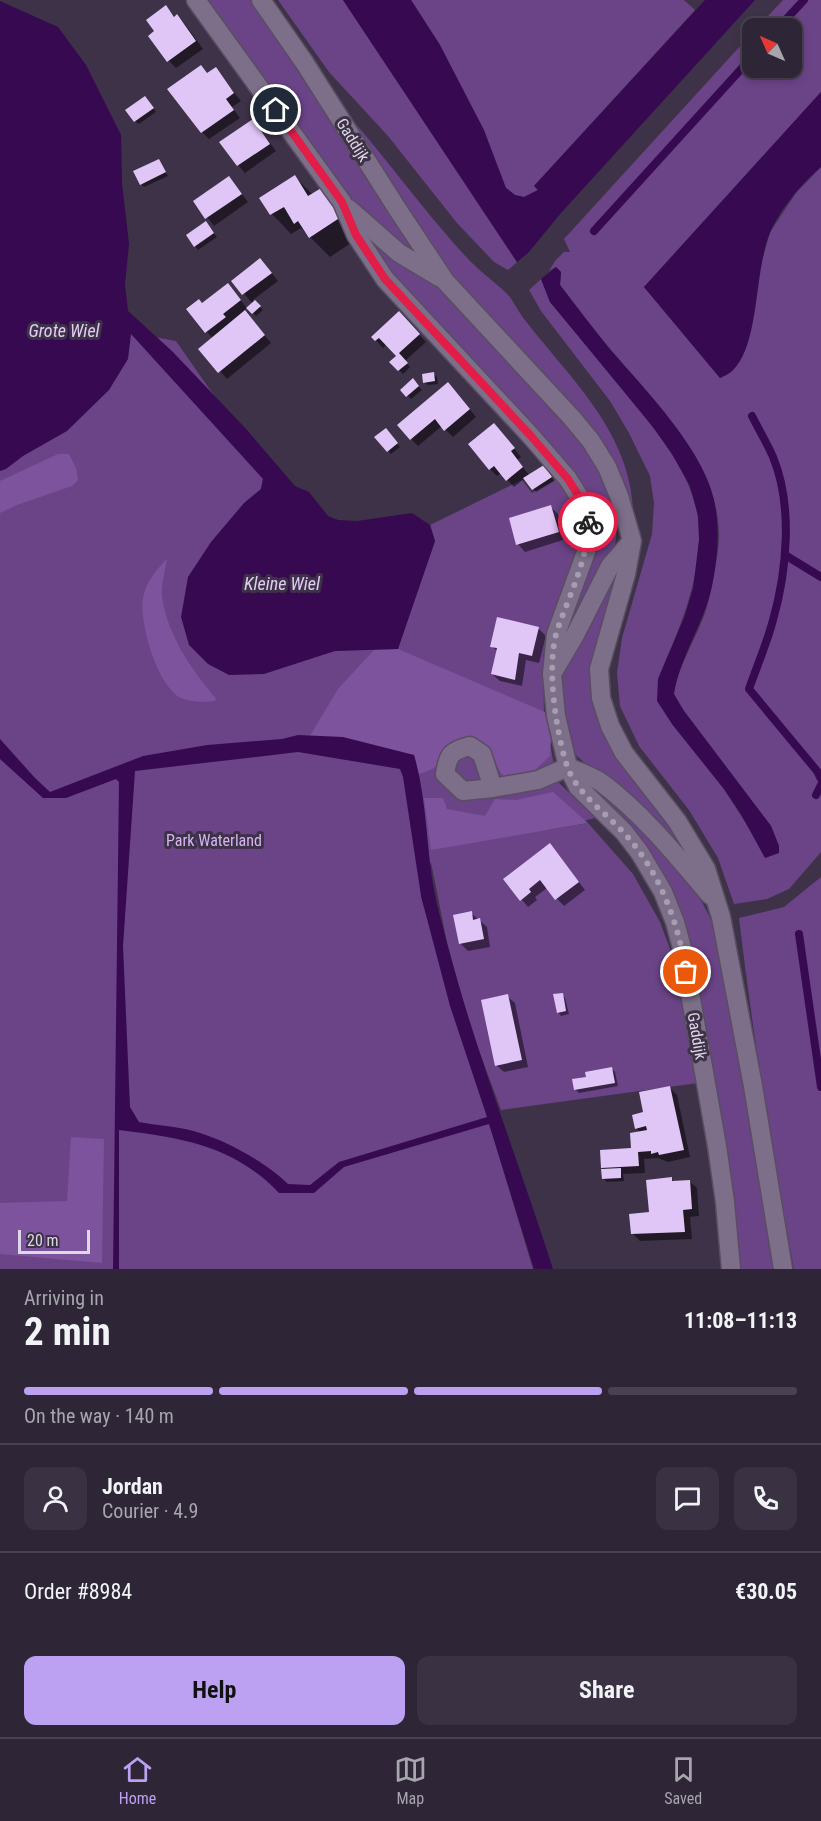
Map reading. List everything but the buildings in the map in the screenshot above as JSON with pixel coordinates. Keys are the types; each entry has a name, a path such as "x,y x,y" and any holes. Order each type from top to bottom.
{"street":[{"name":"Gaddijk","path":"196,0 342,202 399,253 445,281"},
{"name":"Gaddijk","path":"261,0 304,62 445,281 591,441 607,467 619,496 632,541 626,574 599,669 601,698 610,726 624,753 677,822 706,869 721,917 753,1086 783,1269"},
{"name":"Gaddijk","path":"342,202 356,235 385,279 530,435 568,479 583,503 588,523 586,552 556,634 552,674 556,716 568,767 578,787 624,832 640,853 663,892 675,922 682,948 717,1146 731,1269"},
{"path":"552,674 575,635 610,566 632,541"},
{"name":"Gaddijk","path":"568,767 601,782 665,842 716,902"},
{"path":"493,788 538,780 568,767"}],"green space":[{"path":"203,0 253,0 423,262 354,205"},
{"path":"278,0 343,0 517,262 508,270 494,262 457,223 388,136 329,72"},
{"path":"411,0 684,0 695,10 534,186 538,190 524,197 515,195 506,188 440,45"},
{"path":"783,0 821,0 821,92 644,287 720,378 732,371 770,232 796,193 821,167 821,852 789,889 767,899 734,904 718,858 689,810 639,746 620,706 617,673 622,638 652,534 654,503 650,476 610,401 541,311 529,290 541,279 550,302 650,424 686,478 698,519 697,559 685,612 658,679 672,724 724,789 754,836 779,846 771,826 673,694 683,663 705,613 718,550 718,522 712,495 702,469 672,421 602,339 560,285 561,272 556,267 549,271 564,252 570,252 564,239 742,44 742,78 802,78 802,18 766,18"},
{"path":"334,100 459,249 510,297 525,321 600,416 625,466 632,494 633,525 622,489 427,245"},
{"path":"363,229 425,272 460,302 563,416 599,467 611,493 616,521 614,549 560,649 593,518 397,282"},
{"name":"Park Waterland","path":"127,332 176,341 268,473 263,478 261,489 328,653 398,648 435,541 430,525 522,480 532,493 559,478 573,498 583,526 583,556 552,618 543,656 544,712 557,781 595,818 542,831 588,823 633,874 660,922 677,968 698,1083 501,1110 471,1029 447,943 431,862 421,897 533,1269 0,1269 0,465"},
{"path":"619,564 615,588 601,625 592,663 591,697 602,728 672,825 701,876 665,837 576,755 563,729 561,677 574,646"},
{"path":"581,776 662,849 696,893 719,940 753,1134 773,1269 739,1269 680,920"},
{"path":"821,877 821,1269 794,1269 750,1006 739,918 784,907"}],"shaded area":[{"path":"58,454 69,454 76,468 78,480 72,486 0,513 0,481"},
{"path":"167,559 162,597 165,612 182,652 217,700 199,702 181,698 164,681 157,667 147,637 142,609 143,598 152,577"},
{"path":"398,649 545,712 551,739 550,756 534,771 509,780 499,770 488,749 468,737 453,744 435,767 419,774 414,755 310,736 338,689 374,650"},
{"path":"553,792 588,823 431,850 424,798 443,798 447,809 485,816 495,799 516,800"},
{"path":"71,1137 104,1139 102,1263 0,1254 0,1203 67,1201"}],"water":[{"path":"343,0 411,0 440,45 484,130 506,188 515,195 524,197 538,190 534,186 705,0 755,0 561,213 528,253 517,262"},
{"path":"0,1 58,27 86,65 121,135 122,183 129,244 125,285 128,311 172,351 247,430 295,486 309,492 328,516 338,520 357,521 412,513 430,525 435,541 398,649 335,651 264,674 229,675 208,664 189,645 181,617 188,577 211,542 244,503 261,489 263,479 131,334 128,359 109,390 67,431 0,471"},
{"path":"821,92 821,167 792,197 774,224 761,266 748,344 732,371 720,378 644,287"},
{"path":"556,267 561,272 560,285 608,347 670,419 698,460 708,481 717,522 718,543 714,575 704,614 681,666 674,694 684,711 771,826 779,846 779,853 765,858 724,789 672,724 657,701 658,679 684,618 693,589 699,540 698,515 690,486 672,454 653,427 550,302 541,279"},
{"path":"298,735 343,737 414,755 424,805 434,890 457,981 553,1269 534,1269 489,1124 344,1167 314,1193 279,1193 243,1164 205,1146 164,1136 119,1130 119,1269 113,1269 119,782 116,779 66,798 43,798 0,759 0,739 50,792 143,756 207,745 282,739","holes":["298,752 400,769 421,896 450,1006 487,1117 339,1162 310,1185 288,1184 266,1166 212,1137 185,1129 139,1122 130,1107 123,946 135,771"]}],"waterway":[{"path":"787,18 804,0"},
{"path":"594,231 742,68"},
{"path":"752,416 771,452 779,476 786,538 778,601 749,689 817,771 821,779"},
{"path":"785,555 821,577"},
{"path":"816,795 821,785"},
{"path":"799,934 821,1087"}],"way so far":[{"path":"588,522 586,552 556,634 552,674 556,716 568,767 578,787 624,832 640,853 663,892 675,922 686,972"}],"route":[{"path":"276,110 342,202 356,235 385,279 568,479 583,503 588,522"}],"water label":[{"name":"Grote Wiel","path":"64,330"},
{"name":"Kleine Wiel","path":"282,583"}]}
